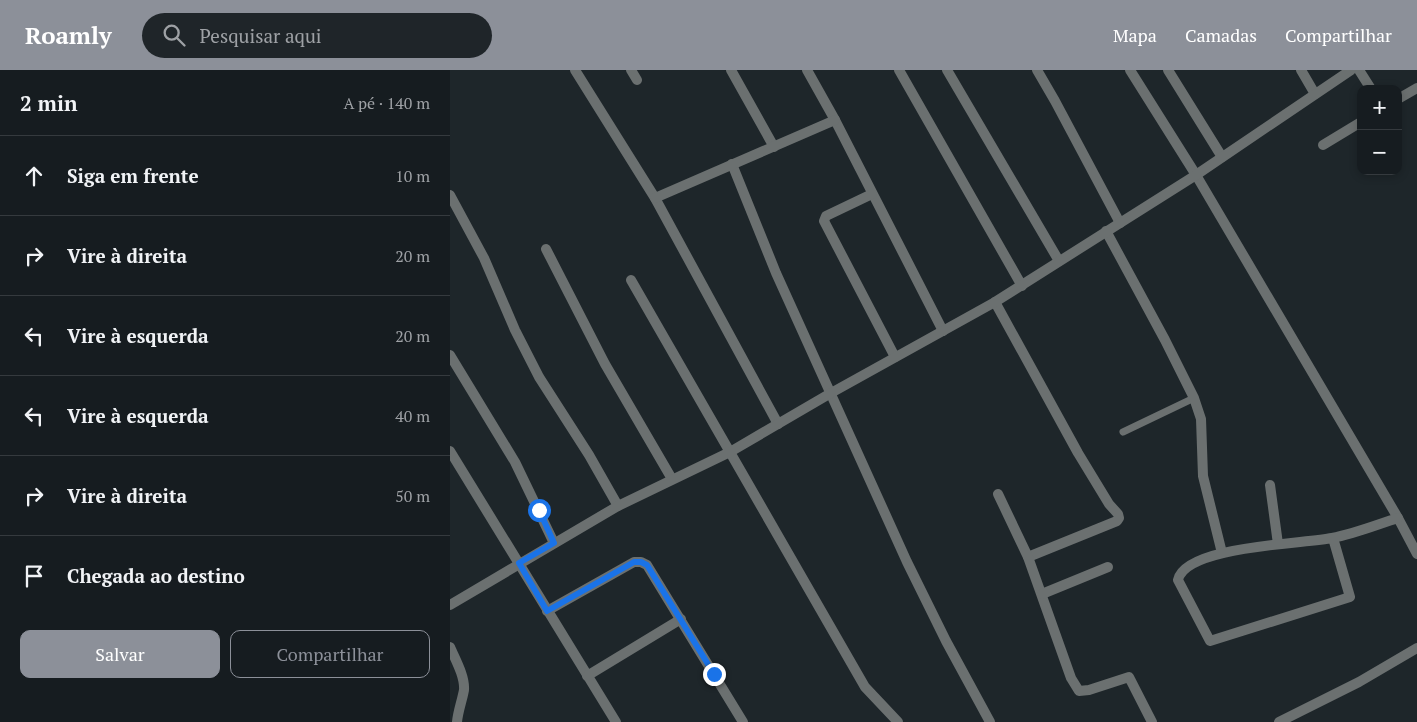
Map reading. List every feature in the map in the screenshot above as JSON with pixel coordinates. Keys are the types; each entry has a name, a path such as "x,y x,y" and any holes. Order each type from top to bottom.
{"street":[{"path":"575,70 655,198 778,424"},
{"path":"631,70 637,80"},
{"path":"731,70 774,148"},
{"path":"807,70 835,120 943,331"},
{"path":"899,70 1022,286"},
{"path":"947,70 1059,261"},
{"path":"1036,70 1055,101 1120,223"},
{"path":"1130,70 1196,175 1398,518 1417,554"},
{"path":"1168,70 1222,157"},
{"path":"1301,70 1315,94"},
{"path":"450,605 618,506 730,452 1022,286 1196,175 1352,70 1367,85"},
{"path":"1402,97 1417,88"},
{"path":"655,198 835,120"},
{"path":"1323,145 1357,124"},
{"path":"732,164 776,273 907,562 946,641 990,722"},
{"path":"872,194 826,216 824,221 895,357"},
{"path":"450,195 484,258 515,330 539,377 589,455 618,506"},
{"path":"1106,231 1194,398 1201,420 1203,476 1222,553"},
{"path":"546,249 605,364 672,479"},
{"path":"632,280 865,687 898,722"},
{"path":"995,302 1078,454 1119,518 1117,521 1028,556"},
{"path":"450,355 515,462 554,543"},
{"path":"450,451 616,722"},
{"path":"1270,485 1278,544"},
{"path":"998,494 1028,556 1071,678 1080,691 1089,690 1129,677 1152,722"},
{"path":"1333,538 1350,597 1210,641 1178,580 1179,573 1187,566 1222,553 1333,538 1398,518"},
{"path":"547,611 634,562 641,562 647,565 743,722"},
{"path":"1042,594 1108,567"},
{"path":"587,676 681,619"},
{"path":"450,647 462,676 464,688 457,722"},
{"path":"1279,722 1295,718 1417,648"}],"lane":[{"path":"1123,432 1194,398"}],"route":[{"path":"539,510 554,543 519,563 547,611 634,562 641,562 647,565 714,674"}]}
